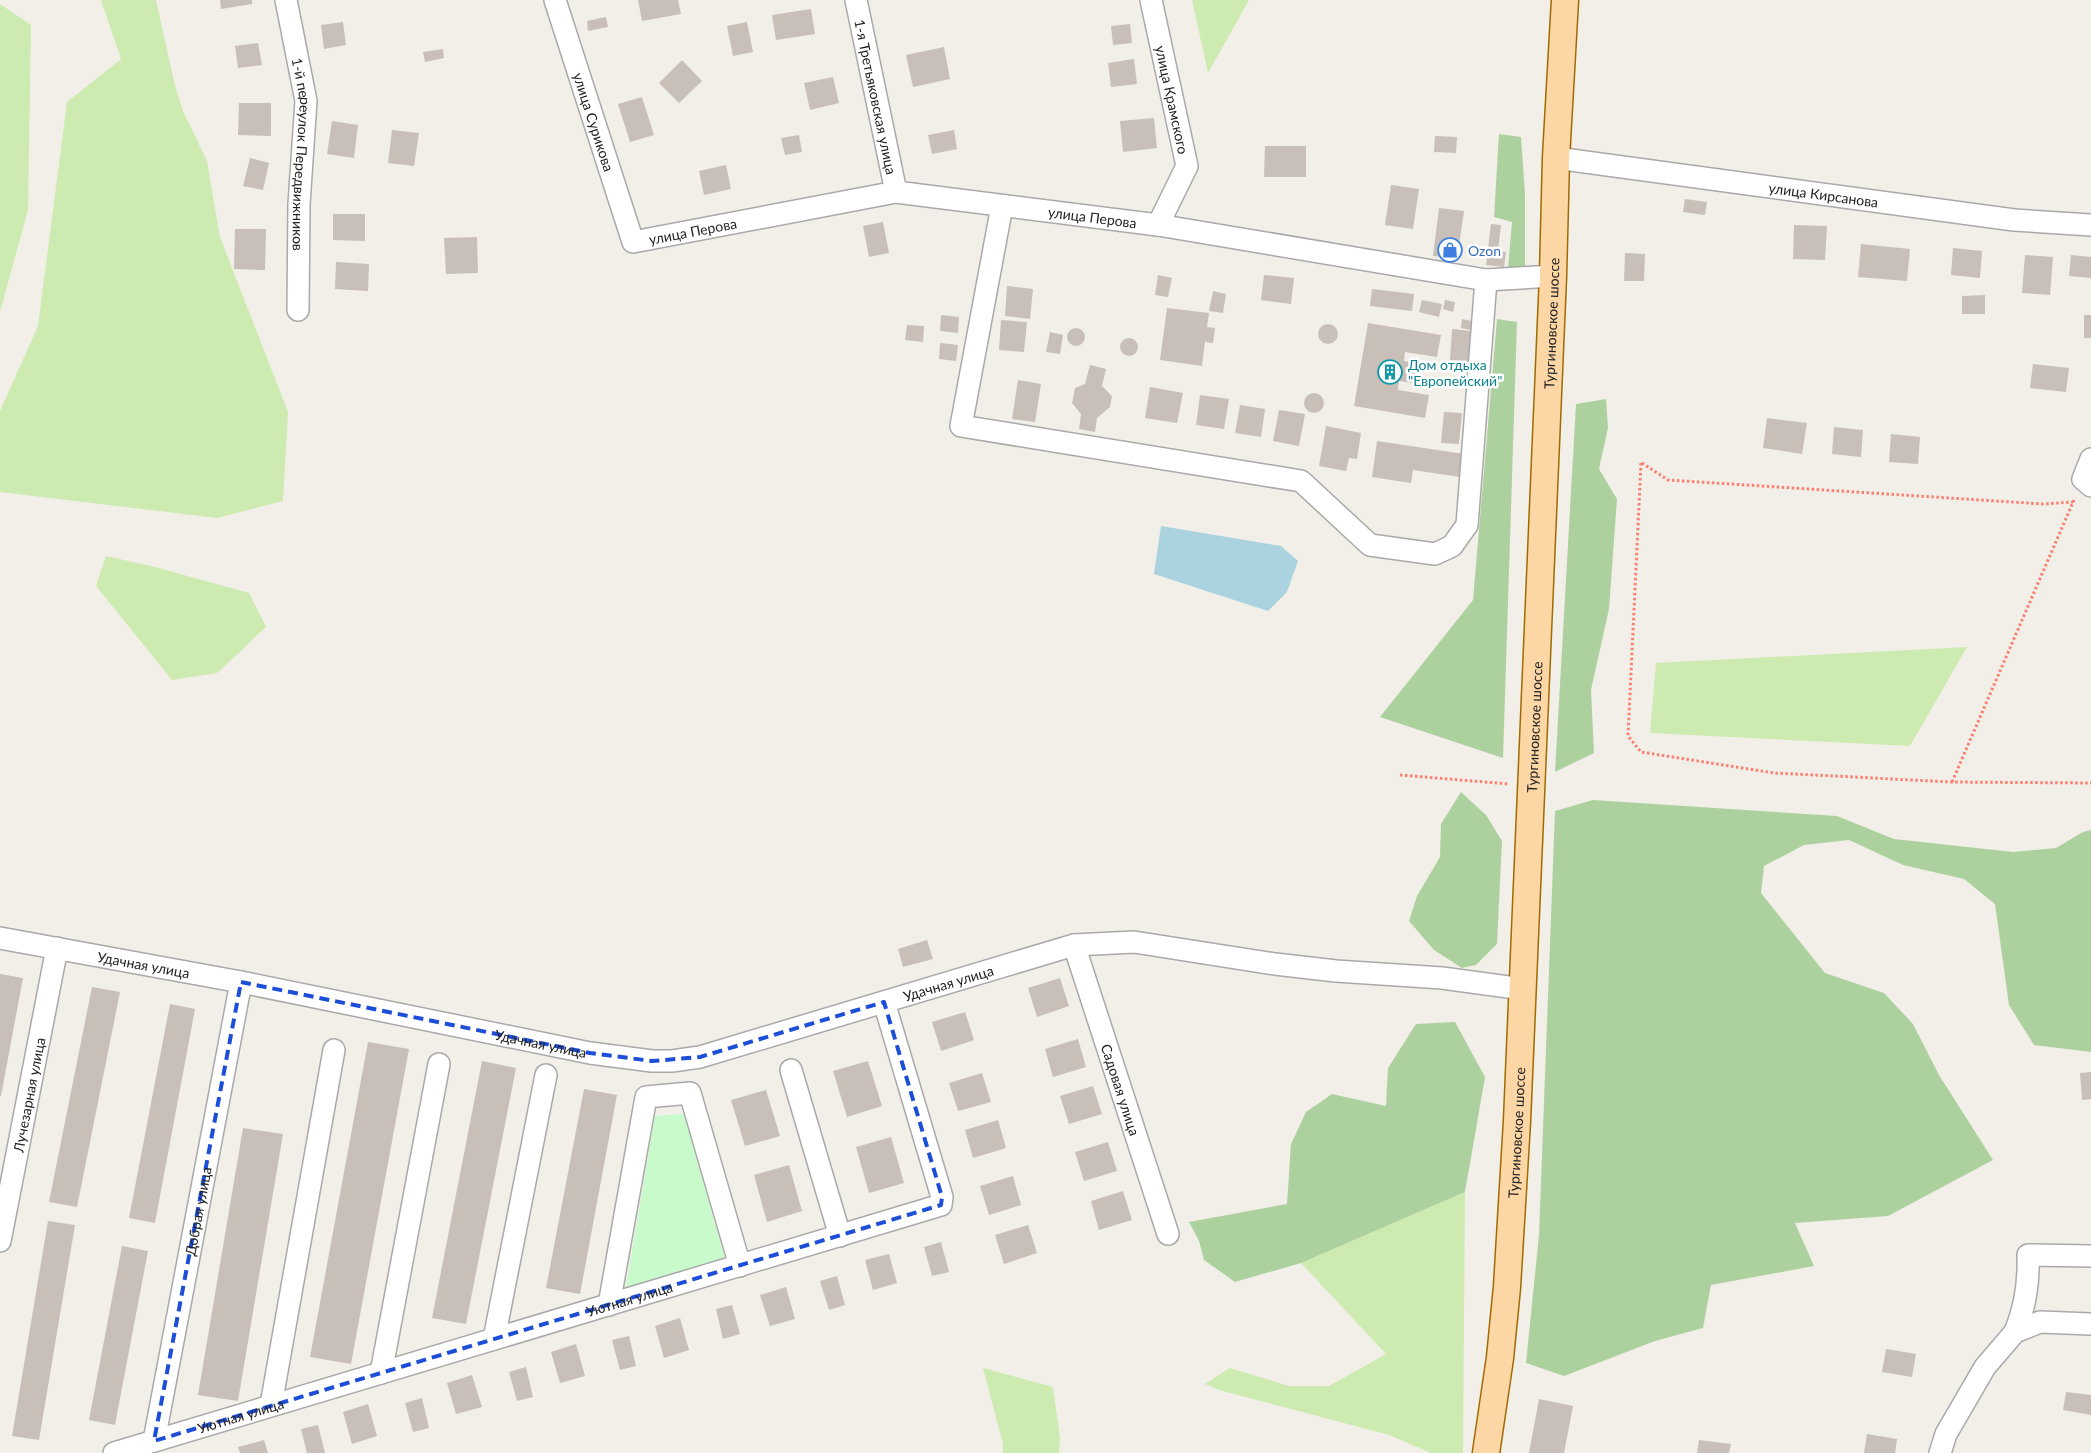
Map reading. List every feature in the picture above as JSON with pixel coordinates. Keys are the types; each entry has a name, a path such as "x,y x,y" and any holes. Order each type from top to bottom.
{"main road":[{"name":"Тургиновское шоссе","path":"1486,1453 1500,1358 1507,1287 1553,276 1556,158 1565,0"}],"street":[{"name":"1-й переулок Передвижников","path":"286,0 306,101 298,204 298,310"},
{"name":"улица Сурикова","path":"555,0 634,242"},
{"name":"1-я Третьяковская улица","path":"856,0 896,192"},
{"name":"улица Крамского","path":"1151,0 1187,166 1158,225"},
{"name":"улица Кирсанова","path":"1556,158 2014,220 2091,225"},
{"name":"улица Перова","path":"634,242 896,192 1158,225 1486,280 1553,276"},
{"path":"1002,206 961,426 1301,481 1370,545 1435,554 1452,546 1467,525 1486,280"},
{"path":"2087,483 2091,459"},
{"name":"Удачная улица","path":"0,938 241,982 590,1052 652,1061 672,1061 700,1057 1074,945 1134,942 1275,964 1336,971 1442,978 1522,989"},
{"name":"Садовая улица","path":"1074,945 1168,1234"},
{"name":"Лучезарная улица","path":"0,1241 57,948"},
{"name":"Добрая улица","path":"154,1440 241,982"},
{"name":"Уютная улица","path":"114,1453 941,1205 942,1201 884,1002"},
{"path":"271,1405 334,1050"},
{"path":"381,1373 439,1064"},
{"path":"791,1070 840,1236"},
{"path":"494,1339 546,1075"},
{"path":"609,1305 646,1097 690,1093 740,1266"},
{"path":"1940,1453 1946,1434 1985,1368 2015,1332 2021,1318 2029,1276 2028,1255 2091,1256"},
{"path":"2015,1332 2040,1322 2091,1324"}],"path":[{"path":"2073,502 2043,504 1668,480 1641,463 1628,736 1641,752 1774,773 1952,782 2091,783"},
{"path":"1952,782 2073,502 2087,483"},
{"path":"1400,775 1530,786"}],"highlighted area":[{"path":"241,982 590,1053 652,1061 700,1057 884,1002 942,1197 941,1205 154,1441"}],"green space":[{"path":"101,0 156,0 175,86 183,111 207,161 220,237 288,412 283,501 217,518 0,492 0,411 38,326 67,102 121,59"},
{"path":"1192,0 1249,0 1208,73"},
{"path":"0,4 31,25 28,210 0,312"},
{"path":"1499,134 1521,137 1525,194 1525,270 1508,268 1512,222 1494,217"},
{"path":"1497,319 1517,322 1503,758 1380,717 1473,600"},
{"path":"1606,399 1608,428 1599,469 1617,499 1609,609 1591,690 1594,753 1555,772 1576,404"},
{"path":"106,556 155,567 249,593 266,627 217,673 172,680 96,586"},
{"path":"1967,647 1910,746 1650,733 1656,663"},
{"path":"1461,792 1486,815 1502,841 1497,944 1476,965 1462,968 1434,950 1409,921 1417,896 1440,857 1441,824"},
{"path":"1593,800 1837,816 1894,839 2013,852 2056,848 2083,832 2091,830 2091,1052 2034,1045 2009,1005 1995,904 1964,879 1903,865 1849,840 1804,845 1764,866 1761,893 1825,973 1884,993 1913,1024 1939,1075 1993,1160 1888,1216 1795,1223 1814,1266 1711,1285 1703,1328 1655,1341 1564,1376 1526,1363 1539,1235 1555,811"},
{"path":"1455,1022 1485,1077 1465,1192 1301,1263 1235,1282 1204,1260 1199,1241 1189,1222 1287,1204 1291,1144 1306,1112 1332,1094 1386,1106 1388,1068 1416,1024"},
{"path":"684,1114 724,1256 718,1268 634,1290 626,1287 655,1116"},
{"path":"1465,1192 1463,1453 1431,1453 1389,1435 1219,1390 1205,1384 1230,1368 1289,1386 1329,1386 1386,1354 1301,1263"},
{"path":"983,1368 1053,1387 1060,1438 1059,1453 1003,1453 1003,1444"}],"water":[{"path":"1161,526 1281,546 1298,561 1287,592 1268,611 1154,574"}],"building":[{"path":"220,0 252,0 252,4 221,9"},
{"path":"638,0 678,0 681,14 642,21"},
{"path":"811,9 815,34 776,40 772,15"},
{"path":"606,17 608,27 588,31 587,21"},
{"path":"343,22 346,45 324,49 321,25"},
{"path":"747,22 753,52 733,56 727,26"},
{"path":"1130,24 1132,43 1113,45 1111,26"},
{"path":"258,43 262,65 238,68 235,46"},
{"path":"944,47 950,79 913,87 906,55"},
{"path":"443,49 444,58 425,62 423,52"},
{"path":"1134,59 1137,84 1111,87 1108,63"},
{"path":"682,60 702,81 679,103 659,83"},
{"path":"833,77 839,103 810,110 804,83"},
{"path":"642,97 654,135 630,142 618,104"},
{"path":"239,103 271,103 271,136 238,135"},
{"path":"1154,118 1157,148 1123,152 1120,121"},
{"path":"332,121 358,125 354,158 327,154"},
{"path":"392,130 419,133 414,166 388,163"},
{"path":"954,130 957,149 932,154 928,135"},
{"path":"799,135 802,152 785,155 781,138"},
{"path":"1435,136 1457,137 1456,153 1434,152"},
{"path":"1265,146 1306,146 1306,177 1264,177"},
{"path":"250,158 269,163 263,190 243,186"},
{"path":"726,165 731,189 704,195 699,171"},
{"path":"1391,185 1419,189 1413,229 1385,225"},
{"path":"1685,199 1707,202 1705,215 1683,212"},
{"path":"1439,208 1464,211 1457,259 1433,256"},
{"path":"333,214 365,214 365,241 333,240"},
{"path":"883,222 889,253 869,257 863,226"},
{"path":"1491,224 1501,225 1498,251 1506,252 1504,267 1486,265"},
{"path":"1794,225 1827,226 1825,260 1793,259"},
{"path":"235,229 266,229 265,270 234,269"},
{"path":"477,237 478,273 446,274 444,238"},
{"path":"1861,244 1910,249 1907,281 1858,277"},
{"path":"1953,248 1982,251 1980,278 1951,275"},
{"path":"1625,253 1645,254 1644,281 1624,281"},
{"path":"2025,255 2053,257 2050,295 2022,293"},
{"path":"2071,255 2091,257 2091,278 2069,276"},
{"path":"336,262 369,264 368,291 335,289"},
{"path":"1158,275 1172,278 1168,297 1155,295"},
{"path":"1264,275 1294,278 1291,304 1261,300"},
{"path":"1007,286 1033,289 1030,319 1005,316"},
{"path":"1372,289 1414,294 1412,311 1370,306"},
{"path":"1213,291 1226,294 1223,313 1209,311"},
{"path":"1985,295 1985,314 1962,314 1962,296"},
{"path":"1422,300 1442,304 1439,317 1419,312"},
{"path":"1445,300 1455,302 1453,312 1443,309"},
{"path":"1167,308 1209,313 1207,327 1215,328 1213,343 1205,342 1202,366 1160,360"},
{"path":"941,315 959,317 958,333 940,331"},
{"path":"2084,315 2091,315 2091,338 2084,338"},
{"path":"1462,319 1472,321 1471,330 1461,328"},
{"path":"1001,320 1027,322 1024,352 999,350"},
{"name":"Дом отдыха \"Европейский\"","path":"1368,323 1441,335 1437,357 1405,352 1404,361 1422,364 1419,384 1399,381 1398,390 1429,395 1425,418 1354,406"},
{"path":"1328,324 1335,327 1338,334 1335,341 1328,344 1321,341 1318,334 1321,327"},
{"path":"907,325 924,326 923,342 905,340"},
{"path":"1076,328 1082,331 1085,337 1082,343 1076,346 1070,343 1067,337 1070,331"},
{"path":"1452,329 1471,331 1468,362 1450,360"},
{"path":"1050,332 1063,335 1060,354 1046,352"},
{"path":"1129,338 1135,341 1138,347 1135,353 1129,356 1123,353 1120,347 1123,341"},
{"path":"940,343 958,345 956,361 939,359"},
{"path":"2033,364 2069,368 2066,392 2030,388"},
{"path":"1090,365 1106,369 1102,386 1112,396 1110,407 1097,418 1095,432 1079,429 1081,414 1072,403 1075,388 1085,384"},
{"path":"1018,380 1041,384 1035,422 1012,419"},
{"path":"1150,387 1183,393 1177,423 1145,418"},
{"path":"1314,393 1321,396 1324,403 1321,410 1314,413 1307,410 1304,403 1307,396"},
{"path":"1200,395 1229,399 1224,429 1196,425"},
{"path":"1240,405 1265,409 1261,437 1235,433"},
{"path":"1279,410 1305,414 1299,446 1273,441"},
{"path":"1444,412 1462,413 1459,444 1441,443"},
{"path":"1767,418 1807,423 1802,454 1763,448"},
{"path":"1326,426 1361,433 1357,459 1349,458 1346,471 1319,466"},
{"path":"1834,427 1863,430 1861,457 1832,454"},
{"path":"1891,434 1920,437 1918,464 1889,462"},
{"path":"1377,441 1464,454 1460,477 1413,470 1411,483 1372,477"},
{"path":"927,940 933,959 903,967 898,949"},
{"path":"0,974 23,978 1,1096 0,1096"},
{"path":"1060,978 1069,1006 1037,1017 1028,988"},
{"path":"92,987 120,992 77,1207 49,1202"},
{"path":"170,1004 195,1009 155,1223 129,1218"},
{"path":"965,1012 974,1040 941,1051 932,1022"},
{"path":"1078,1039 1086,1067 1053,1077 1045,1049"},
{"path":"368,1042 409,1049 351,1364 310,1357"},
{"path":"482,1061 516,1068 466,1324 432,1318"},
{"path":"868,1061 882,1106 847,1117 833,1071"},
{"path":"2091,1072 2091,1099 2082,1100 2080,1073"},
{"path":"982,1073 991,1102 958,1111 949,1083"},
{"path":"1093,1086 1102,1114 1069,1124 1060,1096"},
{"path":"584,1089 617,1095 580,1294 546,1288"},
{"path":"766,1090 780,1136 745,1146 731,1100"},
{"path":"998,1120 1006,1148 973,1158 965,1130"},
{"path":"243,1128 283,1134 238,1401 198,1395"},
{"path":"891,1137 904,1183 869,1193 856,1147"},
{"path":"1108,1142 1117,1171 1084,1181 1075,1152"},
{"path":"789,1165 802,1211 767,1222 754,1175"},
{"path":"1013,1176 1021,1205 989,1215 980,1186"},
{"path":"1123,1191 1132,1220 1099,1230 1091,1201"},
{"path":"48,1221 75,1225 39,1440 12,1436"},
{"path":"1028,1225 1037,1253 1004,1264 995,1235"},
{"path":"941,1242 949,1272 932,1276 924,1247"},
{"path":"122,1246 148,1251 115,1425 89,1420"},
{"path":"889,1254 897,1283 873,1290 865,1260"},
{"path":"837,1276 845,1305 829,1310 820,1281"},
{"path":"786,1287 795,1319 770,1326 760,1295"},
{"path":"732,1305 740,1334 723,1339 716,1309"},
{"path":"680,1318 689,1350 664,1358 655,1326"},
{"path":"629,1336 636,1366 620,1370 612,1340"},
{"path":"576,1344 585,1376 560,1383 551,1352"},
{"path":"1886,1349 1916,1354 1912,1377 1882,1372"},
{"path":"526,1367 533,1397 517,1401 509,1372"},
{"path":"472,1375 482,1407 456,1414 447,1383"},
{"path":"2066,1392 2091,1395 2091,1415 2063,1410"},
{"path":"422,1398 429,1428 413,1432 405,1403"},
{"path":"1539,1399 1573,1406 1564,1453 1529,1453"},
{"path":"368,1404 377,1436 352,1444 343,1412"},
{"path":"318,1425 325,1453 307,1453 301,1429"},
{"path":"1867,1434 1897,1439 1895,1453 1864,1453"},
{"path":"264,1440 268,1453 240,1453 238,1447"},
{"path":"1699,1440 1731,1444 1729,1453 1697,1453"}],"place":[{"name":"Ozon","path":"1450,250"},
{"name":"Дом отдыха \"Европейский\"","path":"1390,372"}]}
